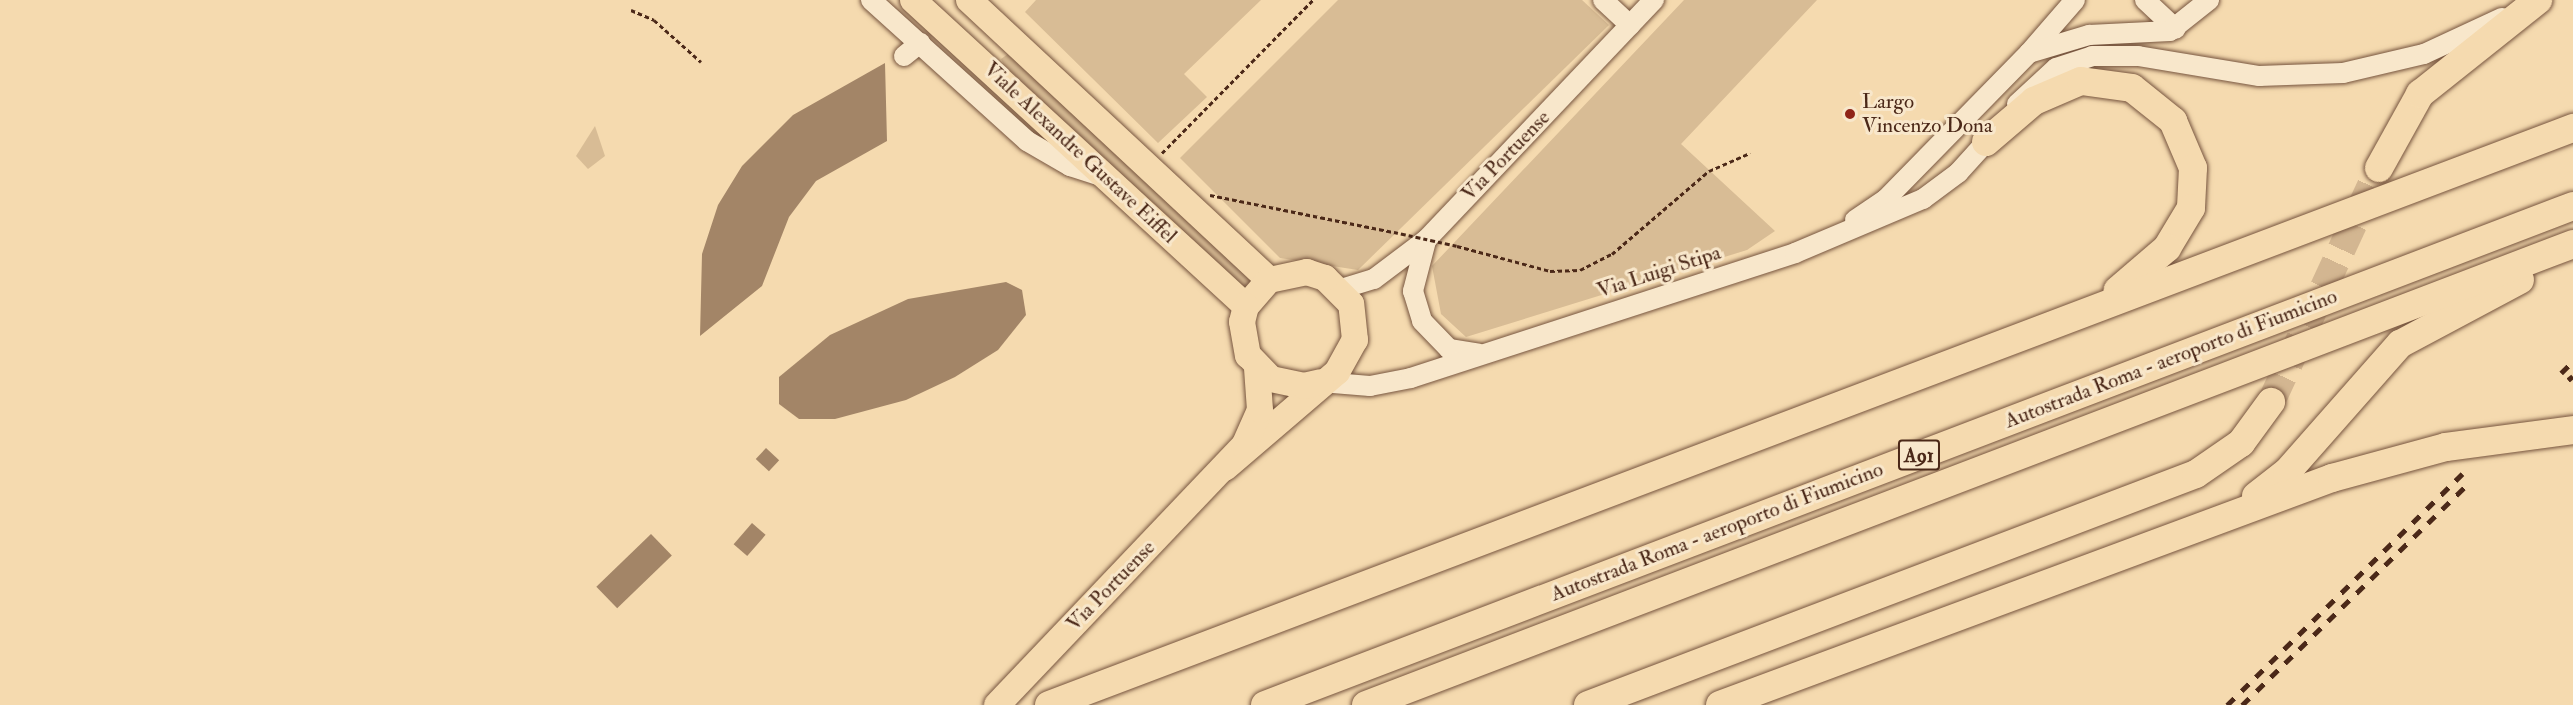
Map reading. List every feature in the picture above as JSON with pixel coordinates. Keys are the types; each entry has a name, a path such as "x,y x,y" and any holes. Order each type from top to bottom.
{"highway":[{"path":"2379,168 2420,94 2537,0"},
{"path":"1986,142 2034,101 2081,81 2108,82 2143,94 2181,131 2195,176 2182,227 2137,276 2073,317"},
{"path":"1048,705 2573,128"},
{"path":"2417,187 2457,184 2573,149"},
{"name":"Autostrada Roma - aeroporto di Fiumicino","path":"1265,705 2573,206"},
{"path":"2237,509 2287,472 2400,344 2515,283 2569,245"},
{"name":"Autostrada Roma - aeroporto di Fiumicino","path":"1366,705 2569,245"},
{"path":"1588,705 2196,474 2241,443 2271,402"},
{"path":"1720,705 2237,509 2438,449 2573,430"}],"main road":[{"name":"Viale Alexandre Gustave Eiffel","path":"914,0 1246,306"},
{"name":"Viale Alexandre Gustave Eiffel","path":"969,0 1269,280"},
{"path":"1246,306 1269,280 1307,272 1341,289"},
{"name":"Via Portuense","path":"997,705 1225,468 1343,365 1355,340 1354,313 1341,289"},
{"name":"Via Portuense","path":"1225,468 1256,425 1257,368 1243,339 1246,306"},
{"path":"1257,368 1287,385 1321,382"}],"street":[{"path":"872,0 1027,141 1070,166 1107,178"},
{"path":"1603,0 1630,26"},
{"name":"Via Portuense","path":"1341,289 1374,279 1427,239 1654,0"},
{"path":"1795,253 1879,205 2029,53 2075,0"},
{"path":"2145,0 2176,29"},
{"path":"2029,53 2089,35 2176,29 2209,0"},
{"name":"Via Luigi Stipa","path":"1321,382 1383,384 1486,354 1795,253 1923,199 1986,142 2037,82 2086,57 2138,56 2259,76 2343,73 2424,54 2537,0"},
{"path":"904,56 920,43"},
{"path":"1427,239 1414,280 1422,321 1449,349 1486,354"}],"path":[{"path":"1161,155 1313,0"},
{"path":"631,10 654,20 701,62"},
{"path":"1203,193 1457,246 1550,271 1580,270 1612,254 1709,171 1750,153"}],"shaded area":[{"path":"1036,0 1261,0 1184,74 1207,97 1158,143 1025,12"},
{"path":"1338,0 1582,0 1609,25 1358,270 1280,258 1180,158"},
{"path":"1684,0 1817,0 1681,144 1775,231 1747,250 1466,337 1441,314 1432,266"},
{"path":"1008,54 1258,284 1248,295 1004,65 1001,59"},
{"path":"595,126 605,156 588,169 576,156"}],"building":[{"path":"885,63 887,141 816,181 789,217 762,286 700,336 702,254 718,205 742,166 793,115"},
{"path":"1006,282 1022,290 1026,315 998,350 955,377 906,400 835,419 799,419 779,404 779,377 830,335 908,299"},
{"path":"766,448 779,460 769,471 756,459"},
{"path":"752,523 766,535 747,556 734,544"},
{"path":"651,534 672,556 617,608 596,587"}],"tunnel":[{"path":"2271,402 2379,168"}],"railway":[{"path":"2561,373 2573,361"},
{"path":"2568,380 2573,376"},
{"path":"2227,705 2462,474"},
{"path":"2242,705 2469,483"}],"place":[{"name":"Largo Vincenzo Dona","path":"1850,114"}]}
